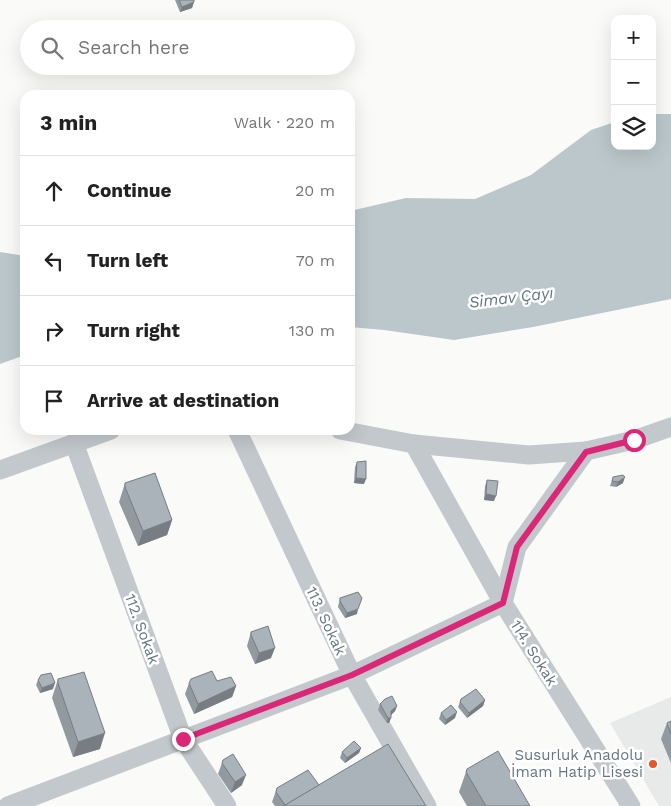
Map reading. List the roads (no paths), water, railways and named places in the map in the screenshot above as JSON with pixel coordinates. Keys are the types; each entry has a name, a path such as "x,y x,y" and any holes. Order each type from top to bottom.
{"street":[{"path":"355,433 414,444 530,455 586,452 634,440 671,427"},
{"path":"0,470 97,435"},
{"name":"113. Sokak","path":"239,435 352,675 427,806"},
{"name":"112. Sokak","path":"74,443 183,739 227,806"},
{"name":"114. Sokak","path":"414,444 503,603 631,806"},
{"path":"8,806 352,675 503,603 517,547 586,452"}],"water":[{"name":"Simav Çayı","path":"656,114 671,114 671,299 533,327 454,340 355,327 355,210 406,198 475,199 531,175 591,130 611,123 611,150 656,150"},
{"path":"0,252 20,255 20,357 0,364"}],"place":[{"name":"Susurluk Anadolu İmam Hatip Lisesi","path":"653,764"}]}
